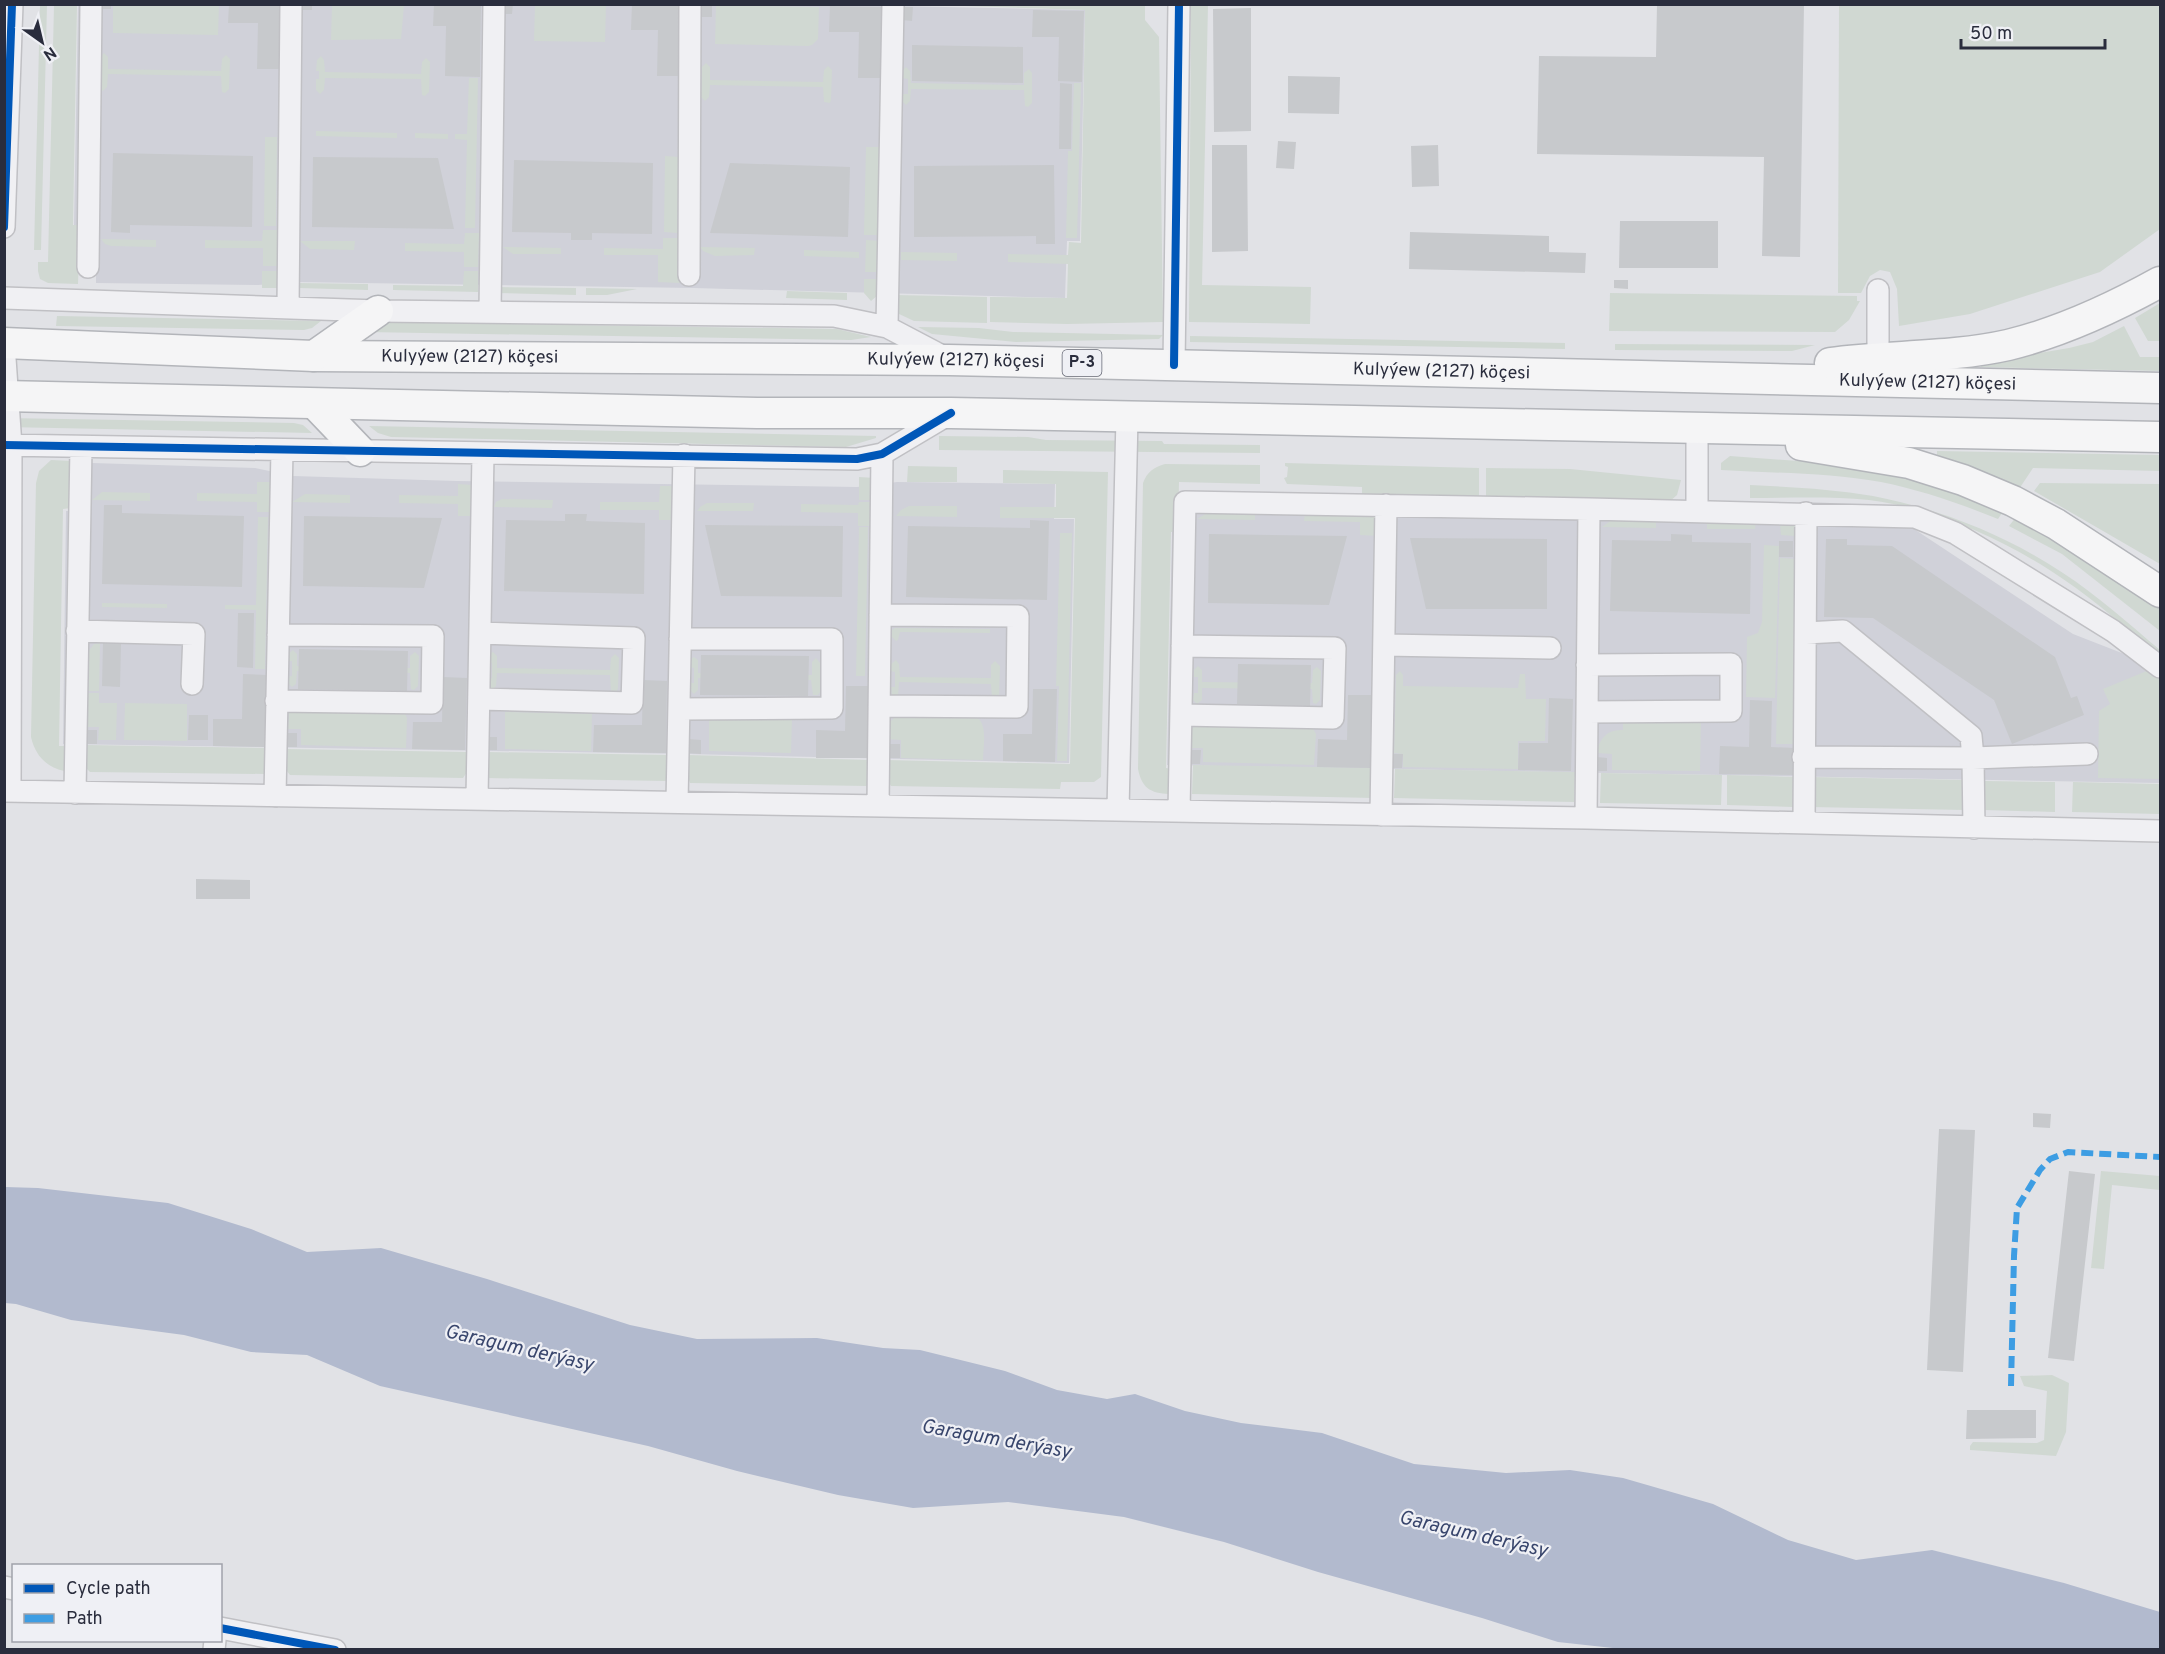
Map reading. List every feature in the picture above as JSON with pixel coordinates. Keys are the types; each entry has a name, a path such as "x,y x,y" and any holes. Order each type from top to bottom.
{"highway":[{"path":"1720,376 1838,362 1921,357 2008,345 2096,316 2160,282"},
{"path":"314,356 378,311"},
{"name":"Kulyýew (2127) köçesi","path":"4,343 314,356 949,360 1599,376 1720,376 2160,388"},
{"path":"6,396 745,413 951,413 2160,437"},
{"path":"315,404 360,451"},
{"path":"1697,428 1909,463 1963,480 2013,501 2056,525 2160,592"}],"street":[{"path":"4,227 12,4"},
{"path":"88,267 91,4"},
{"path":"288,308 291,4"},
{"path":"490,312 494,4"},
{"path":"689,275 690,4"},
{"path":"887,327 893,4"},
{"path":"1174,365 1179,4"},
{"path":"1878,290 1878,359"},
{"path":"4,298 378,311 834,316 887,327 949,360"},
{"path":"4,343 8,446 7,791 1586,818 2160,831"},
{"path":"8,446 857,459 882,454 951,413"},
{"path":"1118,810 1127,417"},
{"path":"1696,511 1697,428"},
{"path":"75,793 81,447"},
{"path":"275,796 282,450"},
{"path":"477,798 483,454"},
{"path":"878,806 882,454"},
{"path":"677,802 684,455"},
{"path":"1179,812 1185,502 1914,517 1955,533 2113,631 2160,667"},
{"path":"1382,815 1386,505"},
{"path":"1586,818 1589,509"},
{"path":"1804,823 1806,513"},
{"path":"879,706 1017,706 1018,650 1018,616 880,615"},
{"path":"77,631 194,634 192,684"},
{"path":"1806,633 1843,631 1971,736 1974,828"},
{"path":"479,699 632,703 634,638 480,633"},
{"path":"276,701 432,703 433,636 278,635"},
{"path":"679,709 832,708 832,639 680,639"},
{"path":"1384,645 1550,648"},
{"path":"1181,715 1333,718 1335,648 1182,646"},
{"path":"1587,665 1731,664 1731,711 1587,712"},
{"path":"1803,757 1973,758 2087,754"},
{"path":"222,1628 335,1650"}],"shaded area":[{"path":"798,4 1085,10 1080,241 1067,241 1065,298 694,288 296,282 258,285 96,283 96,225 74,225 78,5"},
{"path":"904,4 1145,5 1145,20 1159,37 1163,322 1067,324 990,322 990,297 1067,298 1068,264 1008,262 1008,254 1068,255 1069,242 1081,243 1085,10"},
{"path":"40,5 47,5 41,250 34,250"},
{"path":"54,5 77,5 73,225 80,225 78,284 48,283 40,279 38,271 38,262 48,262"},
{"path":"113,5 219,5 218,35 113,33"},
{"path":"332,5 404,5 401,39 331,40"},
{"path":"535,5 606,5 605,42 534,41"},
{"path":"716,5 819,7 818,39 808,46 715,44"},
{"path":"1191,5 1208,5 1202,285 1311,287 1310,324 1189,322"},
{"path":"1839,5 2160,5 2160,229 2100,272 1970,314 1899,326 1897,289 1890,272 1880,270 1870,276 1861,293 1838,293"},
{"path":"104,53 108,57 108,69 221,71 222,59 226,55 230,59 229,89 225,93 222,92 221,76 108,74 107,87 103,91 100,89 100,57"},
{"path":"321,56 324,60 325,72 421,74 422,62 426,58 430,62 429,92 425,96 422,95 421,79 325,78 324,90 320,94 316,90 319,71 316,71 317,60"},
{"path":"706,63 710,67 710,80 823,82 824,70 828,66 832,70 831,100 830,103 824,102 823,87 710,85 709,97 705,101 701,97 702,67"},
{"path":"906,67 910,71 911,83 1024,85 1024,73 1029,69 1032,73 1032,103 1028,107 1025,106 1024,90 911,89 910,101 906,105 902,101 902,94 908,94 908,79 902,78 902,71"},
{"path":"469,78 478,78 475,228 465,228 467,140 455,139 455,134 467,134"},
{"path":"1074,83 1081,83 1077,238 1066,238 1068,151 1072,151"},
{"path":"316,131 397,133 397,138 316,136"},
{"path":"415,133 448,134 448,139 415,138"},
{"path":"265,137 277,137 276,226 264,226"},
{"path":"866,147 879,147 877,235 864,235"},
{"path":"665,156 679,157 677,233 664,232"},
{"path":"263,230 279,230 279,266 263,266 263,248 205,248 205,240 262,241"},
{"path":"465,233 479,233 478,267 464,267 464,252 405,251 405,243 464,244"},
{"path":"663,238 681,238 680,283 658,282 658,255 604,255 604,248 663,249"},
{"path":"101,239 156,240 156,247 111,246 105,244"},
{"path":"866,240 880,241 879,272 865,272"},
{"path":"300,241 355,241 354,250 310,249"},
{"path":"503,247 561,248 561,254 513,254"},
{"path":"700,247 755,248 754,255 715,256 703,251"},
{"path":"804,250 859,252 859,258 804,256"},
{"path":"901,252 957,253 957,261 901,260"},
{"path":"262,271 279,271 278,288 262,288"},
{"path":"464,271 478,271 478,292 393,290 393,285 463,286"},
{"path":"864,279 878,279 878,295 871,301 864,293"},
{"path":"296,283 368,284 368,290 299,288"},
{"path":"497,287 576,288 576,295 497,293"},
{"path":"586,288 637,289 607,295 586,295"},
{"path":"787,291 847,293 847,300 786,298"},
{"path":"1610,293 1857,296 1857,301 1860,301 1849,320 1835,332 1609,331"},
{"path":"895,295 987,297 987,323 914,321 897,313"},
{"path":"2160,303 2160,341 2148,341 2135,318"},
{"path":"57,316 321,321 312,328 304,330 56,326"},
{"path":"378,322 837,329 871,337 851,340 366,332"},
{"path":"2124,326 2140,357 2160,357 2160,371 1981,367 1980,363 2093,342"},
{"path":"918,327 979,328 1013,332 1163,335 1159,339 1016,342 932,334"},
{"path":"1190,336 1565,343 1565,349 1190,342"},
{"path":"1615,344 1815,345 1792,351 1615,350"},
{"path":"5,418 294,423 303,425 312,433 5,427"},
{"path":"369,426 876,436 876,438 846,447 391,437 378,433"},
{"path":"939,436 1260,445 1260,453 939,450"},
{"path":"1937,451 2160,455 2160,471 2033,468 2017,492 1937,457"},
{"path":"1730,456 1852,465 1903,474 2004,510 1998,519 1926,493 1861,479 1721,470 1721,463"},
{"path":"51,460 72,461 71,508 63,509 59,746 65,746 64,771 52,767 38,755 31,737 36,483 39,471"},
{"path":"92,463 255,468 293,476 457,481 857,487 897,482 1055,484 1054,519 1074,519 1069,763 688,754 63,744 66,511 90,511"},
{"path":"1285,463 1479,468 1479,503 1362,501 1362,487 1287,484 1284,478 1287,477 1288,467"},
{"path":"1165,464 1260,465 1260,484 1179,482 1178,532 1171,532 1166,768 1173,769 1173,794 1154,792 1142,782 1138,769 1143,483 1151,470"},
{"path":"908,466 957,467 957,482 907,482"},
{"path":"1486,468 1570,469 1681,480 1677,495 1669,502 1486,503"},
{"path":"1003,470 1108,472 1101,777 1094,782 1061,782 1060,789 891,786 885,776 885,760 1070,764 1075,518 1000,518 1000,507 1056,507 1056,484 1003,483"},
{"path":"859,477 875,478 874,500 859,500"},
{"path":"257,482 272,482 272,512 257,512 257,502 197,501 197,493 257,494"},
{"path":"2040,483 2160,484 2160,564 2034,491"},
{"path":"458,484 473,485 472,516 458,516 458,504 399,503 399,495 458,496"},
{"path":"1750,485 1827,490 1898,501 1948,516 1996,535 2041,559 2076,582 2160,650 2160,656 2063,579 2020,552 1971,529 1920,511 1869,500 1750,498"},
{"path":"660,486 675,486 674,520 659,520 659,510 600,510 600,502 659,502"},
{"path":"102,492 150,493 150,501 92,500"},
{"path":"305,494 350,495 350,503 292,502"},
{"path":"502,499 553,500 552,508 494,507 496,502"},
{"path":"859,502 874,502 874,526 858,526 858,513 801,512 801,504 858,505"},
{"path":"707,503 754,503 753,511 697,511"},
{"path":"909,506 957,506 957,517 896,516"},
{"path":"1180,509 1905,523 2073,634 2150,664 2160,673 2160,783 1167,765 1172,532 1178,532"},
{"path":"1209,512 1255,513 1255,520 1197,519"},
{"path":"1305,513 1372,515 1375,516 1378,536 1360,535 1360,522 1304,521"},
{"path":"258,517 268,517 265,669 255,669 256,610 225,609 225,605 256,605"},
{"path":"2016,517 2078,553 2160,607 2160,631 2062,554 2009,526"},
{"path":"1612,520 1656,521 1656,528 1602,527"},
{"path":"1707,521 1756,522 1755,529 1707,529"},
{"path":"1780,524 1796,526 1801,543 1795,543 1794,536 1781,535"},
{"path":"859,527 868,527 865,676 856,676"},
{"path":"1060,533 1072,533 1067,761 1057,761 1059,686 1056,686"},
{"path":"1764,545 1779,546 1775,698 1746,697 1747,637 1758,633 1762,622"},
{"path":"1780,558 1797,559 1795,744 1776,744"},
{"path":"102,603 167,604 167,608 102,607"},
{"path":"895,628 990,629 990,633 900,632 896,641 892,637 892,630"},
{"path":"100,643 99,691 86,691 87,653 94,644"},
{"path":"293,650 297,654 297,666 410,668 410,656 415,652 419,656 418,686 414,690 411,689 410,673 297,671 296,684 292,687 288,683 288,677 292,676 292,661 288,661 288,654"},
{"path":"493,652 497,656 497,668 610,670 611,658 615,654 619,658 618,688 617,691 611,691 610,675 497,673 496,686 492,690 489,688 488,679 492,678 492,663 488,662 490,653"},
{"path":"694,657 698,660 698,673 812,675 812,662 816,658 820,663 820,692 818,695 813,695 811,680 698,678 698,690 694,694 690,690 690,683 694,683 694,668 690,667 690,660"},
{"path":"896,660 899,664 900,677 991,678 991,665 995,661 1000,666 999,695 997,698 992,698 991,684 899,682 898,697 892,697 891,687 895,687 895,672 891,671 891,664"},
{"path":"1198,666 1202,670 1202,682 1312,683 1313,670 1317,667 1321,671 1320,700 1316,704 1313,703 1312,689 1202,688 1202,700 1197,704 1193,700 1194,693 1198,693 1198,677 1194,677 1194,670"},
{"path":"2149,670 2160,679 2160,779 2098,778 2099,711 2110,704 2103,689"},
{"path":"1400,671 1403,675 1403,686 1518,688 1520,674 1525,674 1526,699 1546,699 1545,741 1518,741 1518,769 1403,767 1403,754 1394,753 1396,675"},
{"path":"86,693 99,693 99,703 117,703 116,740 98,740 99,727 85,727"},
{"path":"125,703 187,704 187,741 124,740"},
{"path":"289,711 404,711 407,718 406,748 301,745 301,729 288,729"},
{"path":"505,712 592,714 591,751 505,749"},
{"path":"709,715 792,717 791,753 709,751"},
{"path":"896,716 977,717 984,731 983,760 901,758 901,740 887,739 889,723"},
{"path":"1623,717 1701,719 1700,771 1612,770 1612,754 1597,753 1598,748 1602,739 1609,733 1623,730"},
{"path":"1197,724 1312,727 1316,734 1314,765 1203,762 1203,748 1191,748 1192,729"},
{"path":"86,745 268,748 266,773 90,772 86,768"},
{"path":"286,749 467,752 467,772 463,778 290,775 286,770"},
{"path":"487,752 669,755 666,781 486,778"},
{"path":"687,755 870,760 868,784 866,786 690,783 687,774"},
{"path":"1193,765 1374,768 1373,798 1192,794"},
{"path":"1395,769 1575,772 1574,802 1394,798"},
{"path":"1601,773 1722,775 1721,805 1600,803"},
{"path":"1727,775 1794,777 1793,807 1727,805"},
{"path":"1811,777 1966,780 1965,810 1811,807"},
{"path":"1985,781 2055,782 2055,812 1984,810"},
{"path":"2073,782 2160,784 2160,814 2072,812"},
{"path":"2101,1171 2160,1176 2160,1190 2112,1185 2104,1269 2091,1268"},
{"path":"2052,1375 2069,1383 2066,1432 2056,1456 1970,1450 1973,1442 2037,1443 2044,1440 2047,1391 2024,1386 2020,1376"}],"water":[{"name":"Garagum derýasy","path":"5,1187 38,1188 168,1203 251,1229 307,1252 381,1248 630,1325 697,1339 817,1338 883,1348 920,1350 1005,1371 1057,1390 1107,1399 1135,1394 1185,1411 1241,1423 1322,1433 1414,1464 1506,1473 1570,1470 1623,1478 1713,1504 1788,1540 1856,1560 1932,1550 2064,1583 2160,1612 2160,1649 1631,1650 1558,1642 1224,1542 1124,1517 1008,1502 913,1508 838,1495 737,1471 648,1446 380,1386 307,1355 251,1352 184,1335 71,1320 5,1303"}],"building":[{"path":"100,4 111,4 111,9 100,9"},
{"path":"229,4 281,4 279,69 257,69 258,23 228,23"},
{"path":"302,4 312,4 312,10 301,10"},
{"path":"434,4 481,4 480,77 445,76 446,26 433,26"},
{"path":"502,4 513,4 512,14 502,14"},
{"path":"632,4 682,4 681,76 657,76 658,30 631,30"},
{"path":"702,4 712,4 712,17 701,17"},
{"path":"1657,4 1804,4 1800,257 1762,256 1764,157 1537,154 1539,56 1656,57"},
{"path":"830,6 884,7 883,78 858,78 859,32 829,32"},
{"path":"902,7 913,7 912,21 902,20"},
{"path":"1251,8 1251,131 1214,132 1213,9"},
{"path":"1033,10 1084,11 1082,82 1058,81 1059,37 1032,37"},
{"path":"912,45 1023,47 1023,83 912,81"},
{"path":"1288,76 1340,77 1339,114 1288,113"},
{"path":"1060,83 1072,84 1071,149 1059,149"},
{"path":"1278,141 1296,142 1294,169 1276,168"},
{"path":"1212,145 1247,145 1248,251 1212,252"},
{"path":"1438,145 1439,186 1412,187 1411,146"},
{"path":"113,153 253,156 252,227 130,225 130,233 111,232"},
{"path":"313,157 438,158 454,229 312,227"},
{"path":"514,160 653,163 652,234 592,233 592,240 571,240 571,233 512,232"},
{"path":"730,163 850,167 848,237 710,233"},
{"path":"1054,165 1055,244 1036,244 1036,236 914,237 914,166"},
{"path":"1620,221 1718,221 1718,268 1619,268"},
{"path":"1410,232 1549,236 1549,252 1586,253 1585,273 1409,269"},
{"path":"1614,280 1628,280 1628,289 1614,288"},
{"path":"104,505 122,505 122,513 244,516 242,587 102,584"},
{"path":"565,514 587,514 586,521 645,523 644,594 504,591 506,520 565,521"},
{"path":"304,516 442,518 424,588 303,586"},
{"path":"1030,520 1049,521 1047,600 906,597 908,526 1030,528"},
{"path":"705,525 843,526 842,597 721,596"},
{"path":"1209,534 1347,536 1329,605 1208,603"},
{"path":"1671,534 1692,535 1692,542 1751,543 1750,614 1610,611 1612,540 1671,541"},
{"path":"1410,538 1547,539 1547,609 1426,609"},
{"path":"1826,539 1847,539 1847,545 1892,546 2055,657 2071,698 2077,696 2084,715 2012,744 1994,700 1873,618 1824,617"},
{"path":"1779,541 1793,541 1793,557 1779,557"},
{"path":"238,613 254,613 253,668 237,667"},
{"path":"103,643 121,644 120,687 102,686"},
{"path":"299,649 408,651 407,691 298,689"},
{"path":"701,655 809,656 808,696 700,695"},
{"path":"1238,664 1311,665 1310,706 1237,704"},
{"path":"243,674 267,675 265,747 213,746 213,719 242,719"},
{"path":"443,677 467,678 465,750 412,749 413,722 442,722"},
{"path":"643,680 667,681 666,753 593,752 594,725 642,725"},
{"path":"846,686 870,686 869,758 816,758 816,730 845,731"},
{"path":"1033,689 1057,689 1055,762 1003,761 1003,734 1032,734"},
{"path":"1348,695 1372,695 1370,768 1317,767 1318,739 1347,740"},
{"path":"1549,698 1573,699 1571,771 1518,770 1519,743 1548,743"},
{"path":"1750,700 1772,701 1771,747 1795,748 1795,775 1719,774 1720,746 1749,747"},
{"path":"189,715 208,715 208,740 188,740"},
{"path":"86,730 97,730 97,744 85,744"},
{"path":"286,733 297,733 297,747 286,747"},
{"path":"486,737 497,737 497,750 486,750"},
{"path":"688,739 701,740 701,754 687,753"},
{"path":"889,744 900,744 900,758 889,758"},
{"path":"1190,750 1201,750 1200,764 1190,764"},
{"path":"1392,754 1403,754 1402,768 1392,768"},
{"path":"1597,757 1607,758 1607,771 1596,771"},
{"path":"196,879 250,880 250,899 196,899"},
{"path":"2033,1113 2051,1114 2050,1128 2033,1127"},
{"path":"1939,1129 1975,1130 1963,1372 1927,1370"},
{"path":"2069,1171 2095,1174 2074,1361 2048,1358"},
{"path":"1967,1410 2036,1410 2036,1438 1966,1439"}],"marked path":[{"path":"2011,1386 2017,1208 2040,1170 2050,1159 2068,1152 2160,1157"}],"cycle path":[{"path":"4,227 12,4"},
{"path":"1174,365 1179,4"},
{"path":"4,445 857,459 882,454 951,413"},
{"path":"222,1628 335,1650"}]}
